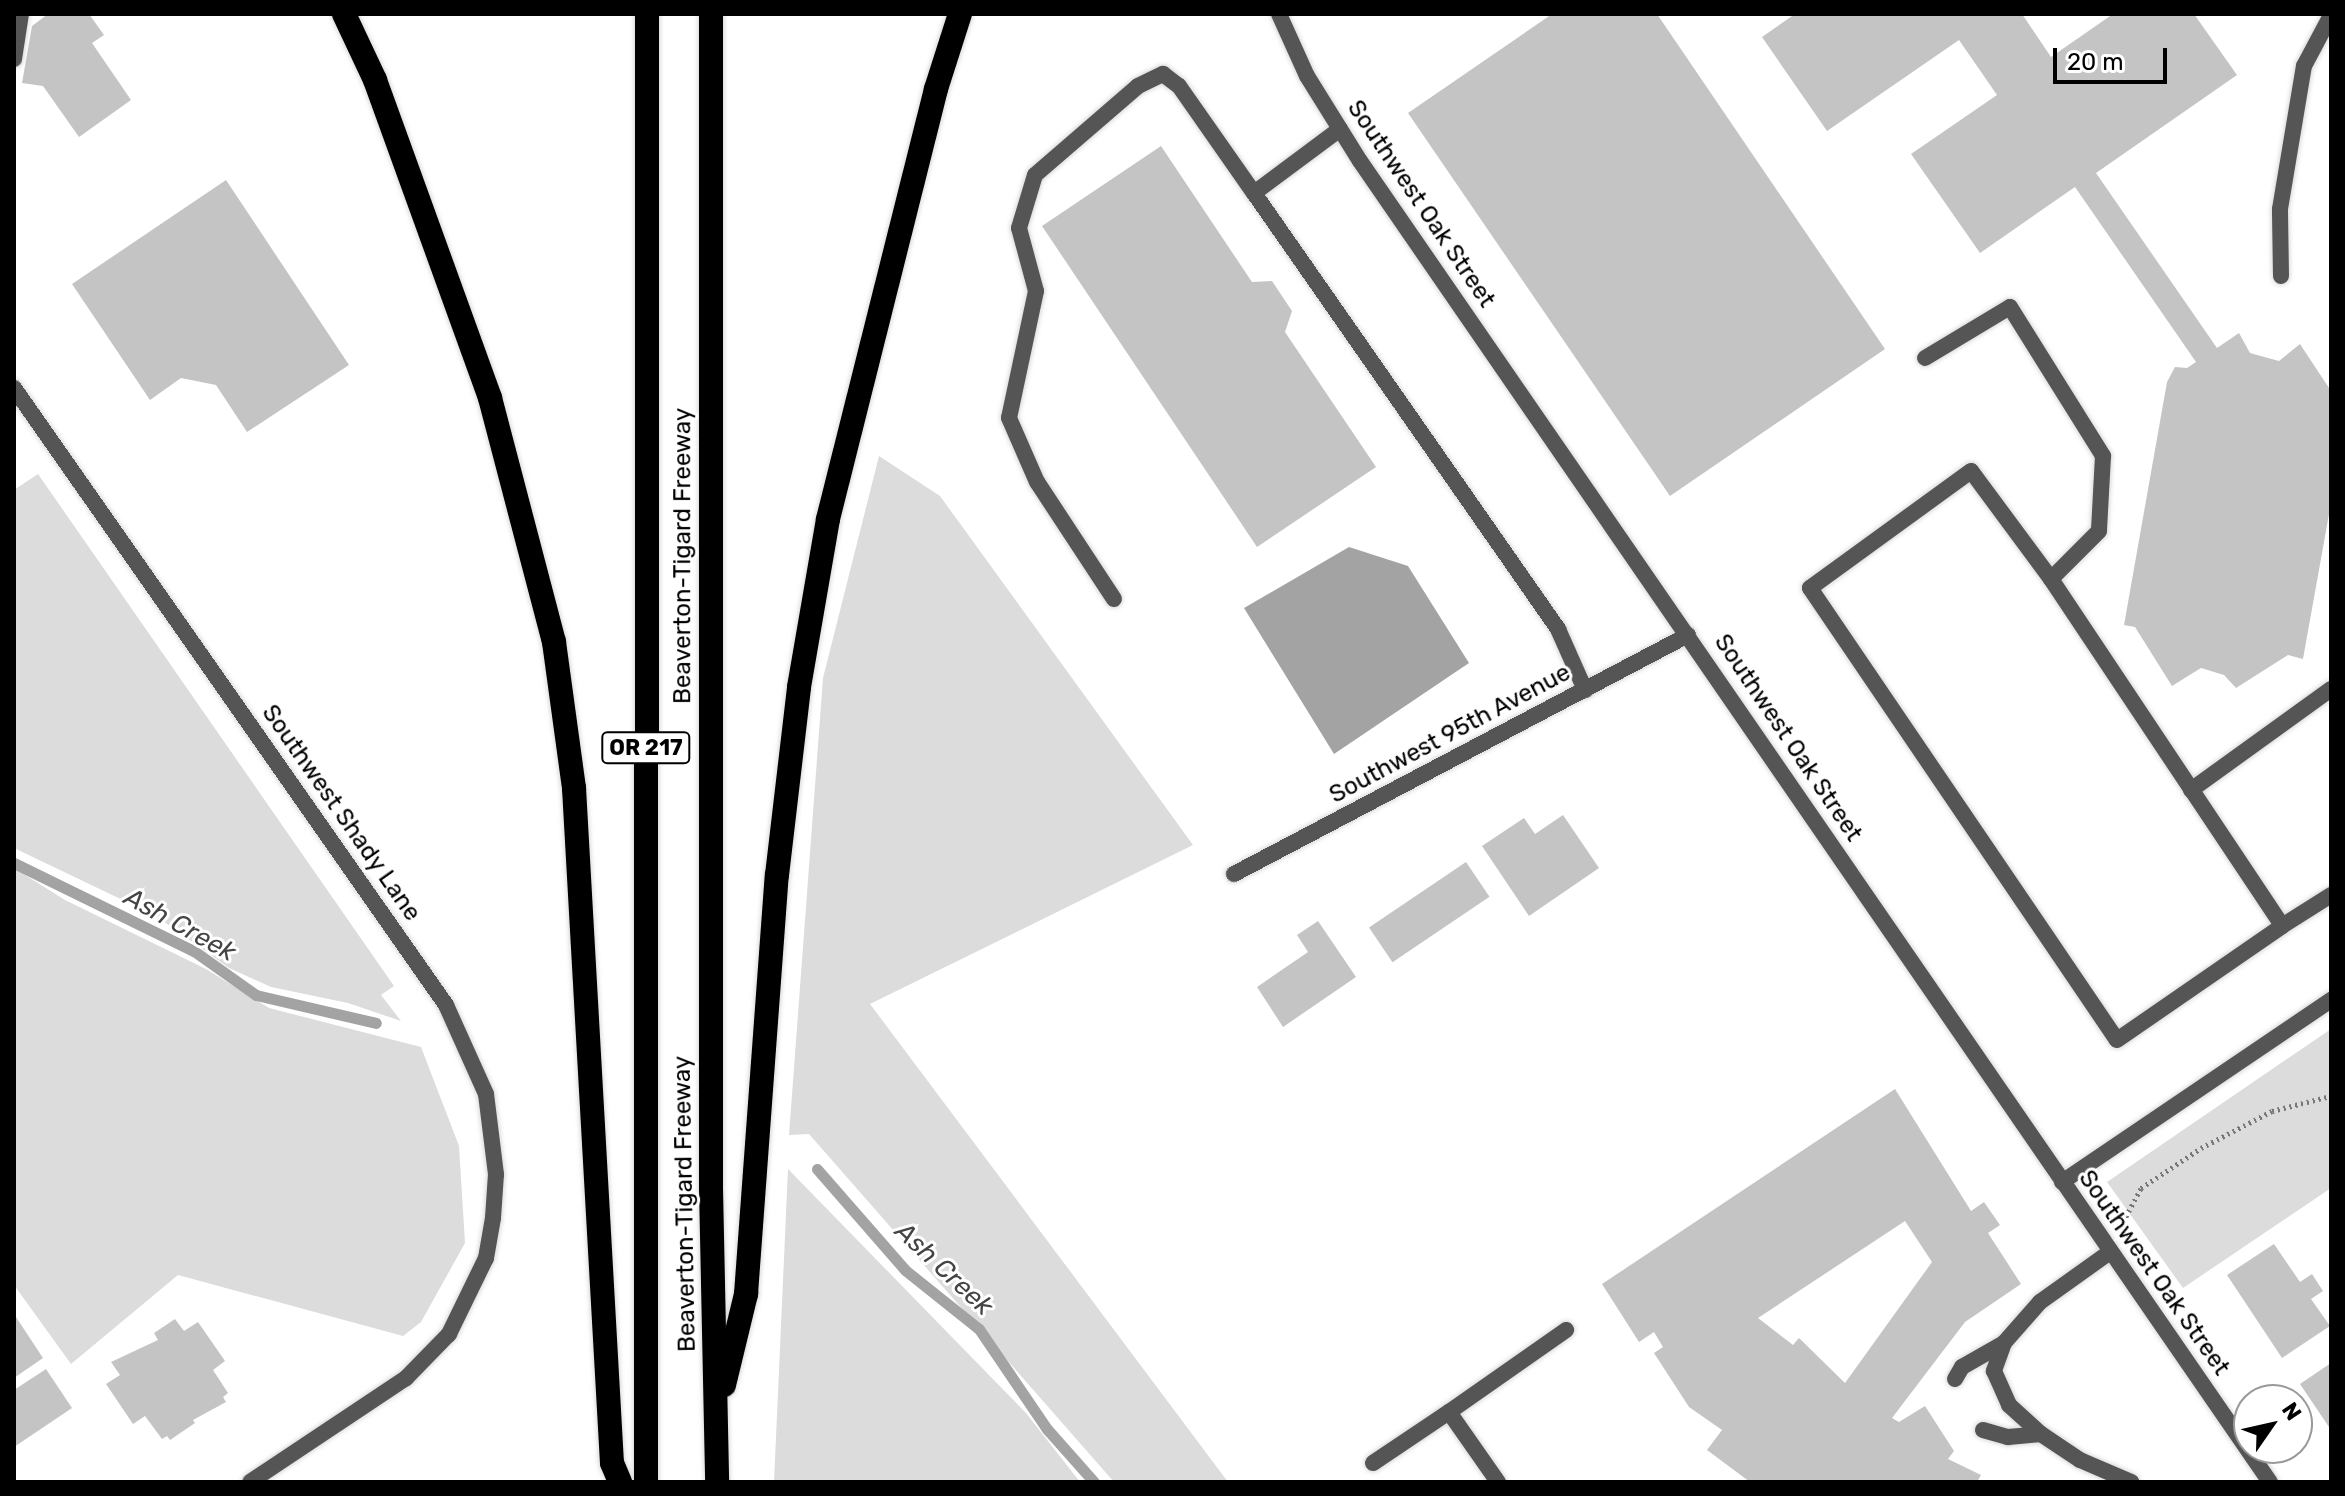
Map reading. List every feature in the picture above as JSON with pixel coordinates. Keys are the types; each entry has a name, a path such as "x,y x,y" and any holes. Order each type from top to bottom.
{"highway":[{"path":"344,14 375,80 490,398 554,642 574,788 612,1463 620,1482"},
{"name":"Beaverton-Tigard Freeway","path":"646,1482 647,14"},
{"name":"Beaverton-Tigard Freeway","path":"711,14 711,1188 717,1482"},
{"path":"716,1414 746,1294 777,875 799,687 828,519 936,89 960,14"}],"street":[{"path":"14,59 21,14"},
{"name":"Southwest Oak Street","path":"1279,14 1307,76 1340,129 2270,1482"},
{"path":"2281,276 2280,209 2304,66 2325,17"},
{"path":"1114,599 1037,482 1009,418 1036,291 1019,228 1035,175 1138,86 1163,74 1179,86 1558,629 1585,690"},
{"path":"1254,193 1340,129"},
{"path":"1925,358 2010,307 2103,456 2099,531 2051,579"},
{"name":"Southwest Shady Lane","path":"14,388 446,1005 471,1054 486,1094 496,1174 486,1258 463,1309 429,1359 406,1378 250,1482"},
{"path":"2282,926 2051,579 1971,471 1810,588 2117,1040 2331,895"},
{"name":"Southwest 95th Avenue","path":"1234,874 1688,635"},
{"path":"2191,790 2331,689"},
{"path":"2062,1182 2331,1000"},
{"path":"2110,1252 2040,1302 2004,1343 1996,1358 1996,1382 2009,1405 2041,1434 2080,1460 2131,1482"},
{"path":"1373,1463 1566,1330"},
{"path":"1955,1379 1962,1367 2004,1343"},
{"path":"1449,1412 1498,1482"},
{"path":"1983,1430 2008,1437 2041,1434"}],"path":[{"path":"2110,1252 2131,1204 2155,1177 2272,1111 2331,1096"}],"shaded area":[{"path":"879,456 940,496 1193,845 870,1004 1228,1482 1114,1482 809,1134 789,1135 823,678"},
{"path":"38,474 394,986 381,995 401,1021 348,1003 271,987 229,968 156,916 14,848 14,490"},
{"path":"1349,547 1408,566 1469,663 1334,754 1244,608"},
{"path":"14,868 65,900 206,969 269,1008 421,1047 459,1146 465,1243 421,1322 403,1336 178,1275 71,1364 14,1285"},
{"path":"2331,1029 2331,1188 2183,1288 2107,1182"},
{"path":"788,1169 1026,1413 1080,1482 774,1482"}],"building":[{"path":"48,14 89,14 104,35 92,43 131,100 79,137 43,86 22,83 32,26"},
{"path":"1552,14 1657,14 1885,349 1670,496 1408,113"},
{"path":"1795,14 2022,14 2051,57 2113,14 2194,14 2237,75 2096,173 2217,348 2239,333 2250,353 2279,361 2300,344 2331,391 2331,503 2303,659 2288,655 2236,688 2224,675 2201,668 2172,686 2135,627 2124,625 2167,382 2175,367 2187,368 2196,362 2075,187 1980,253 1911,154 1997,95 1959,40 1827,131 1762,37"},
{"path":"1161,146 1252,282 1272,281 1292,311 1285,332 1376,467 1257,547 1042,226"},
{"path":"226,180 349,365 247,432 216,385 181,378 150,400 72,284"},
{"path":"1563,815 1599,868 1529,916 1482,846 1524,818 1535,834"},
{"path":"1466,862 1489,897 1392,962 1369,927"},
{"path":"1318,921 1356,977 1283,1027 1257,987 1308,952 1297,935"},
{"path":"1895,1089 1971,1211 1984,1202 2000,1225 1988,1233 2021,1284 1965,1322 1892,1418 1899,1422 1925,1406 1954,1451 1948,1459 1981,1475 1977,1482 1750,1482 1707,1450 1722,1430 1689,1407 1654,1353 1663,1347 1654,1332 1639,1342 1602,1284","holes":["1905,1221 1932,1262 1845,1383 1799,1338 1793,1345 1758,1318"]},
{"path":"2274,1244 2300,1282 2312,1274 2323,1291 2311,1299 2330,1326 2282,1358 2227,1275"},
{"path":"14,1318 43,1358 14,1378"},
{"path":"175,1319 184,1331 198,1322 225,1361 213,1370 228,1393 223,1397 226,1402 193,1420 195,1423 170,1440 167,1436 162,1439 145,1416 133,1424 106,1384 120,1375 111,1362 158,1340 154,1333"},
{"path":"2331,1363 2331,1430 2313,1403 2313,1384 2300,1384"},
{"path":"46,1369 72,1408 14,1447 14,1390"}],"waterway":[{"name":"Ash Creek","path":"14,863 194,951 256,995 376,1023"},
{"name":"Ash Creek","path":"817,1169 905,1270 979,1329 1047,1429 1094,1482"}]}
